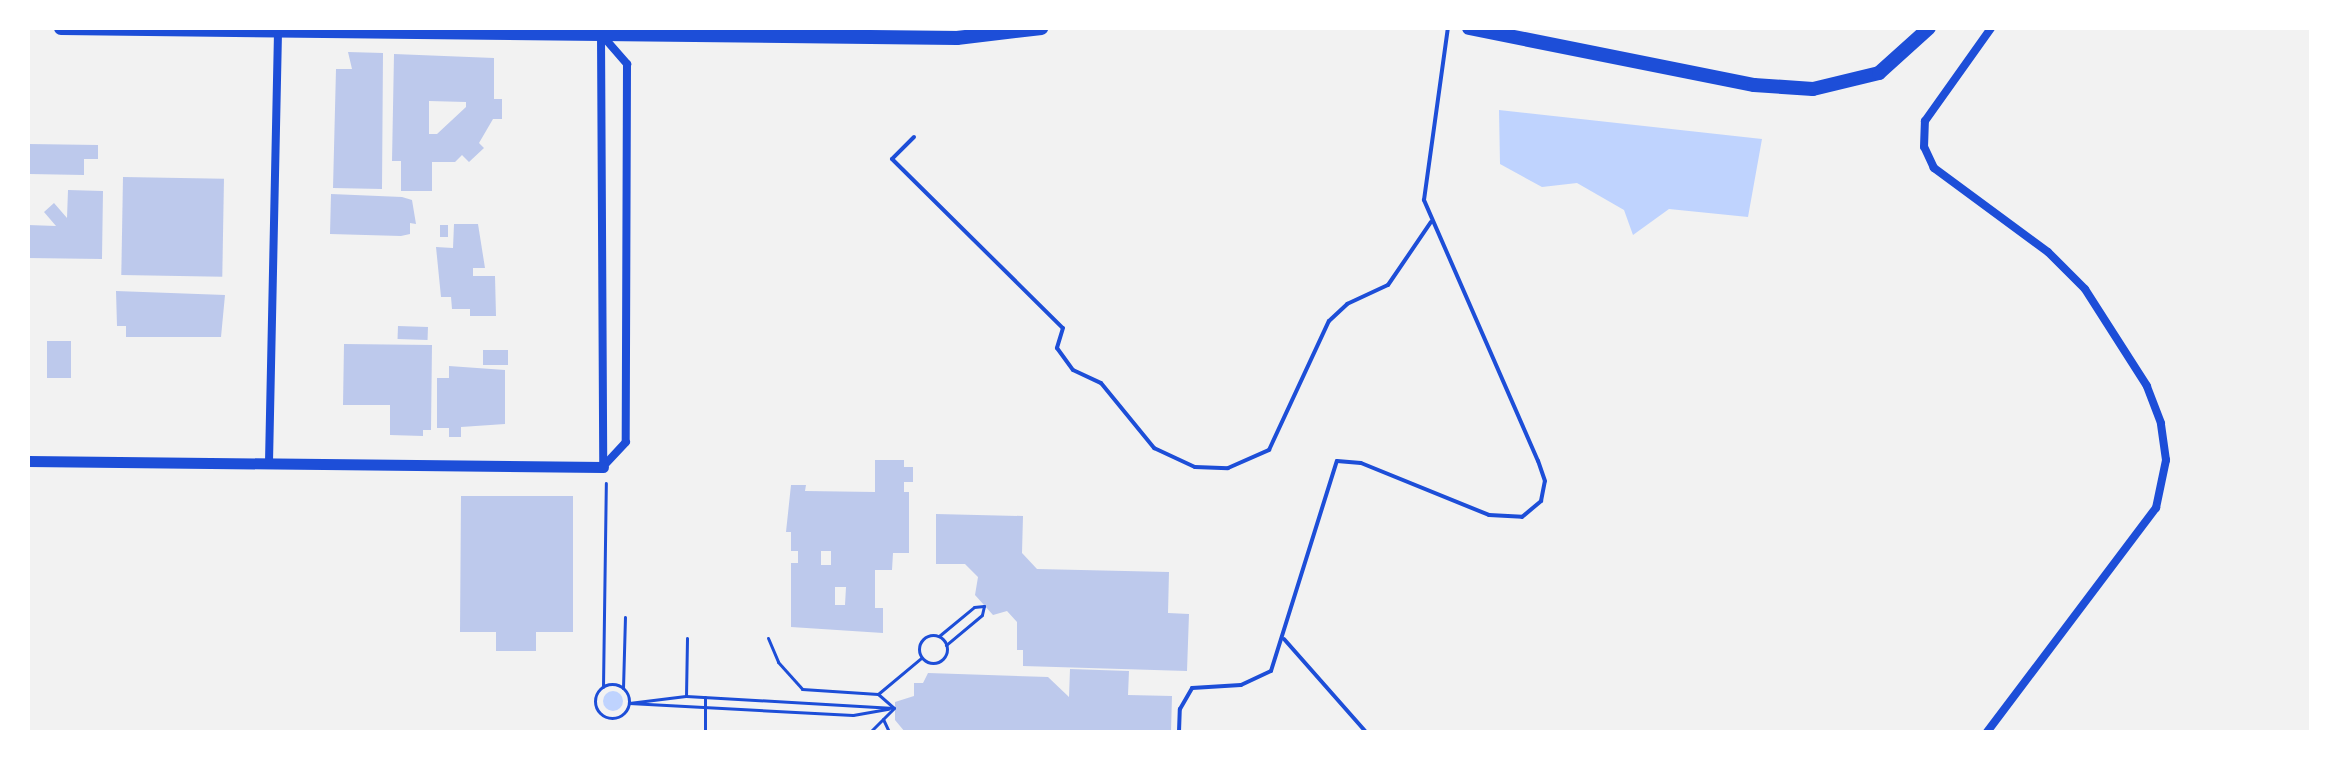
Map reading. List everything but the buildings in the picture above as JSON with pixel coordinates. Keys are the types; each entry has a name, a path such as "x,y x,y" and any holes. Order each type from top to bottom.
{"main road":[{"path":"61,28 601,31 957,38 1041,28"},
{"path":"1469,28 1754,85 1813,89 1879,73 1929,28"}],"street":[{"path":"269,462 278,28"},
{"path":"1987,732 2156,508 2166,460 2161,423 2147,386 2085,289 2048,252 1934,168 1924,147 1925,121 1991,28"},
{"path":"28,461 603,467 626,442 627,64 601,31"},
{"path":"601,31 603,467"}],"lane":[{"path":"1179,732 1180,709 1192,688 1241,685 1265,677 1284,639 1337,461 1361,463 1489,515 1522,517 1541,501 1545,481 1538,461 1424,200 1448,28"},
{"path":"914,137 892,159 1063,328 1057,348 1073,370 1101,383 1154,448 1195,467 1228,468 1269,450 1329,321 1347,304 1388,285 1431,222"},
{"path":"1284,639 1366,732"}],"path":[{"path":"603,467 603,687 595,701 604,716 620,716 629,703 686,696 894,708"},
{"path":"878,694 922,657 922,640 939,636 974,607 984,606 982,615 946,645 939,661 922,657"},
{"path":"625,617 623,688 629,703"},
{"path":"939,636 946,645"},
{"path":"686,696 687,638"},
{"path":"768,638 778,662 802,689 878,694 894,708"},
{"path":"603,687 623,688"},
{"path":"705,697 705,732"},
{"path":"629,703 853,715 894,708"},
{"path":"870,732 894,708"},
{"path":"883,719 889,732"}],"water":[{"path":"1499,110 1762,139 1748,217 1669,209 1633,235 1624,210 1577,183 1542,187 1500,164"},
{"path":"613,691 620,694 623,701 620,708 613,711 606,708 603,701 606,694"}]}
